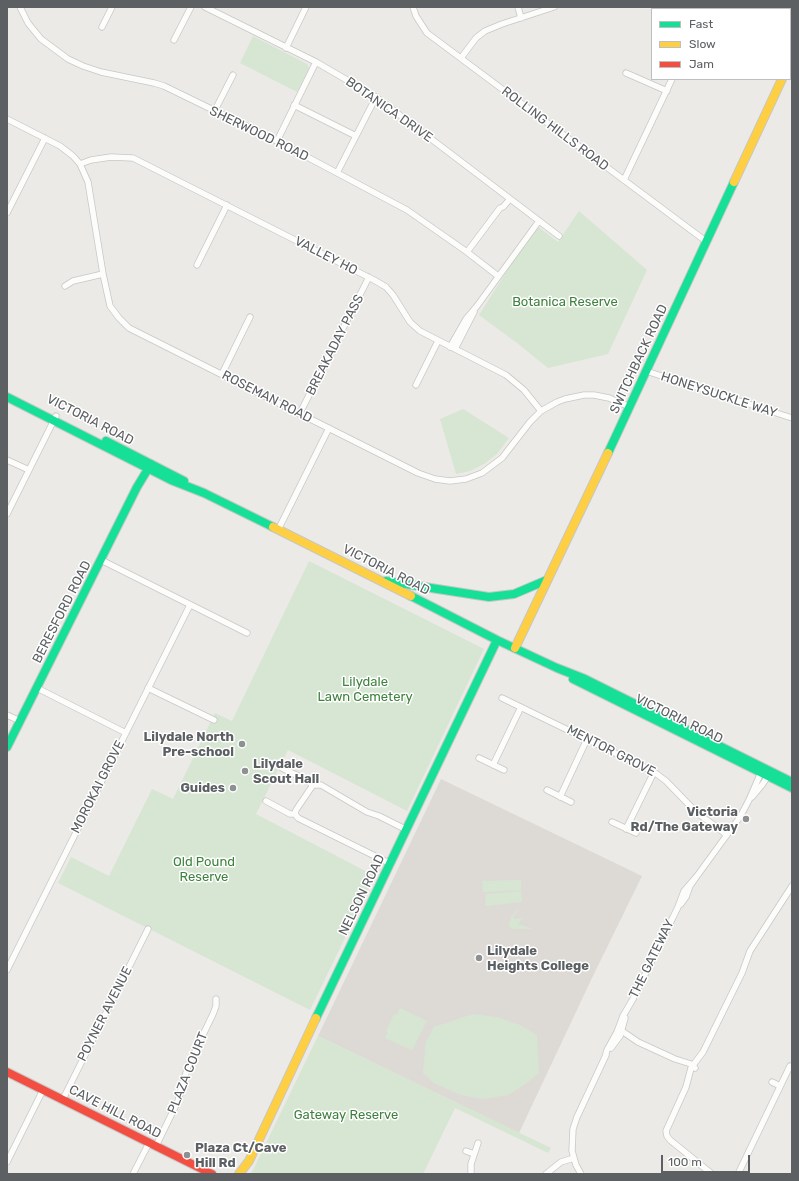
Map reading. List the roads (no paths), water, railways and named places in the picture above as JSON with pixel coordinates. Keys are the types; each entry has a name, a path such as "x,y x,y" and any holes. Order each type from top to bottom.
{"main road":[{"name":"SWITCHBACK ROAD","path":"515,648 630,407 782,80"},
{"name":"VICTORIA ROAD","path":"7,391 55,418 148,466 171,480 204,493 497,640 557,668 585,679 766,772 792,788"},
{"name":"VICTORIA ROAD","path":"7,397 55,418"},
{"name":"BERESFORD ROAD","path":"7,747 137,487 141,475 148,466"},
{"path":"378,580 489,597 514,594 547,580"},
{"name":"NELSON ROAD","path":"246,1174 249,1161 307,1037 497,640"},
{"name":"VICTORIA ROAD","path":"766,772 792,782"},
{"name":"CAVE HILL ROAD","path":"7,1072 212,1174"},
{"name":"NELSON ROAD","path":"239,1174 249,1161"}],"street":[{"name":"SHERWOOD ROAD","path":"20,7 28,23 41,39 68,59 101,72 158,84 276,141 407,210 467,252 498,276"},
{"path":"102,27 112,7"},
{"path":"174,40 190,7"},
{"name":"BOTANICA DRIVE","path":"205,7 316,62 376,97 559,236"},
{"path":"286,48 306,7"},
{"name":"ROLLING HILLS ROAD","path":"413,7 416,16 428,33 706,242"},
{"path":"518,7 521,18"},
{"path":"460,58 476,38 484,31 554,7"},
{"path":"276,141 316,62"},
{"path":"626,73 666,90"},
{"path":"214,112 233,75"},
{"path":"624,180 671,80"},
{"path":"337,173 376,97"},
{"path":"294,105 356,136"},
{"name":"ROSEMAN ROAD","path":"7,119 66,150 80,164 88,182 103,274 110,306 129,328 418,473 435,479 450,481 473,477 482,473 502,458 530,422 541,411 561,400 584,395 594,395 609,398 630,407"},
{"path":"7,213 45,138"},
{"name":"VALLEY HO","path":"80,164 90,160 111,157 132,158 369,277 390,291 406,316 420,331 512,380 532,398 541,411"},
{"path":"467,252 500,208 503,207 510,199"},
{"path":"197,264 227,205"},
{"path":"453,348 477,306 539,221"},
{"path":"65,286 72,281 103,274"},
{"name":"BREAKADAY PASS","path":"300,413 369,277"},
{"path":"222,374 250,317"},
{"path":"416,385 438,340"},
{"name":"HONEYSUCKLE WAY","path":"646,371 792,418"},
{"path":"7,514 55,418"},
{"path":"278,530 329,428"},
{"path":"7,460 29,470"},
{"path":"101,560 247,633"},
{"name":"MOROKAI GROVE","path":"7,970 190,605"},
{"path":"37,688 126,732"},
{"path":"148,688 214,720"},
{"name":"MENTOR GROVE","path":"502,698 654,772 666,781 696,812 727,835"},
{"path":"493,765 521,707"},
{"path":"7,714 20,721"},
{"path":"560,797 587,739"},
{"path":"479,758 504,770"},
{"path":"282,768 313,785 321,785 367,812 379,816 407,830"},
{"path":"626,829 654,772"},
{"name":"THE GATEWAY","path":"581,1174 574,1158 572,1143 575,1122 607,1050 620,1033 622,1016 633,999 678,907 686,897 697,876 740,817 766,772"},
{"path":"295,814 296,810 313,785"},
{"path":"547,790 570,802"},
{"path":"266,801 290,814 295,814 298,818 391,864"},
{"path":"612,822 636,833"},
{"path":"712,1174 673,1143 667,1136 666,1131 686,1087 693,1076 693,1068 701,1060 703,1052 742,973 750,951 792,886"},
{"name":"POYNER AVENUE","path":"63,1099 148,929"},
{"name":"PLAZA COURT","path":"133,1174 153,1144 178,1101 190,1062 216,1006 216,999"},
{"path":"620,1033 675,1059 683,1065 693,1068"},
{"path":"738,1174 790,1066"},
{"path":"772,1082 780,1086"},
{"path":"7,1162 42,1090"},
{"path":"471,1174 471,1164 478,1142"},
{"path":"466,1151 474,1154"},
{"path":"546,1174 561,1162 574,1158"}],"place":[{"name":"Lilydale North Pre-school","path":"242,744"},
{"name":"Lilydale Scout Hall","path":"245,771"},
{"name":"Guides","path":"233,788"},
{"name":"Victoria Rd/The Gateway","path":"746,819"},
{"name":"Lilydale Heights College","path":"479,958"},
{"name":"Plaza Ct/Cave Hill Rd","path":"187,1155"}],"park label":[{"name":"Botanica Reserve","path":"565,302"},
{"name":"Lilydale Lawn Cemetery","path":"365,690"},
{"name":"Old Pound Reserve","path":"204,870"},
{"name":"Gateway Reserve","path":"346,1115"}]}
